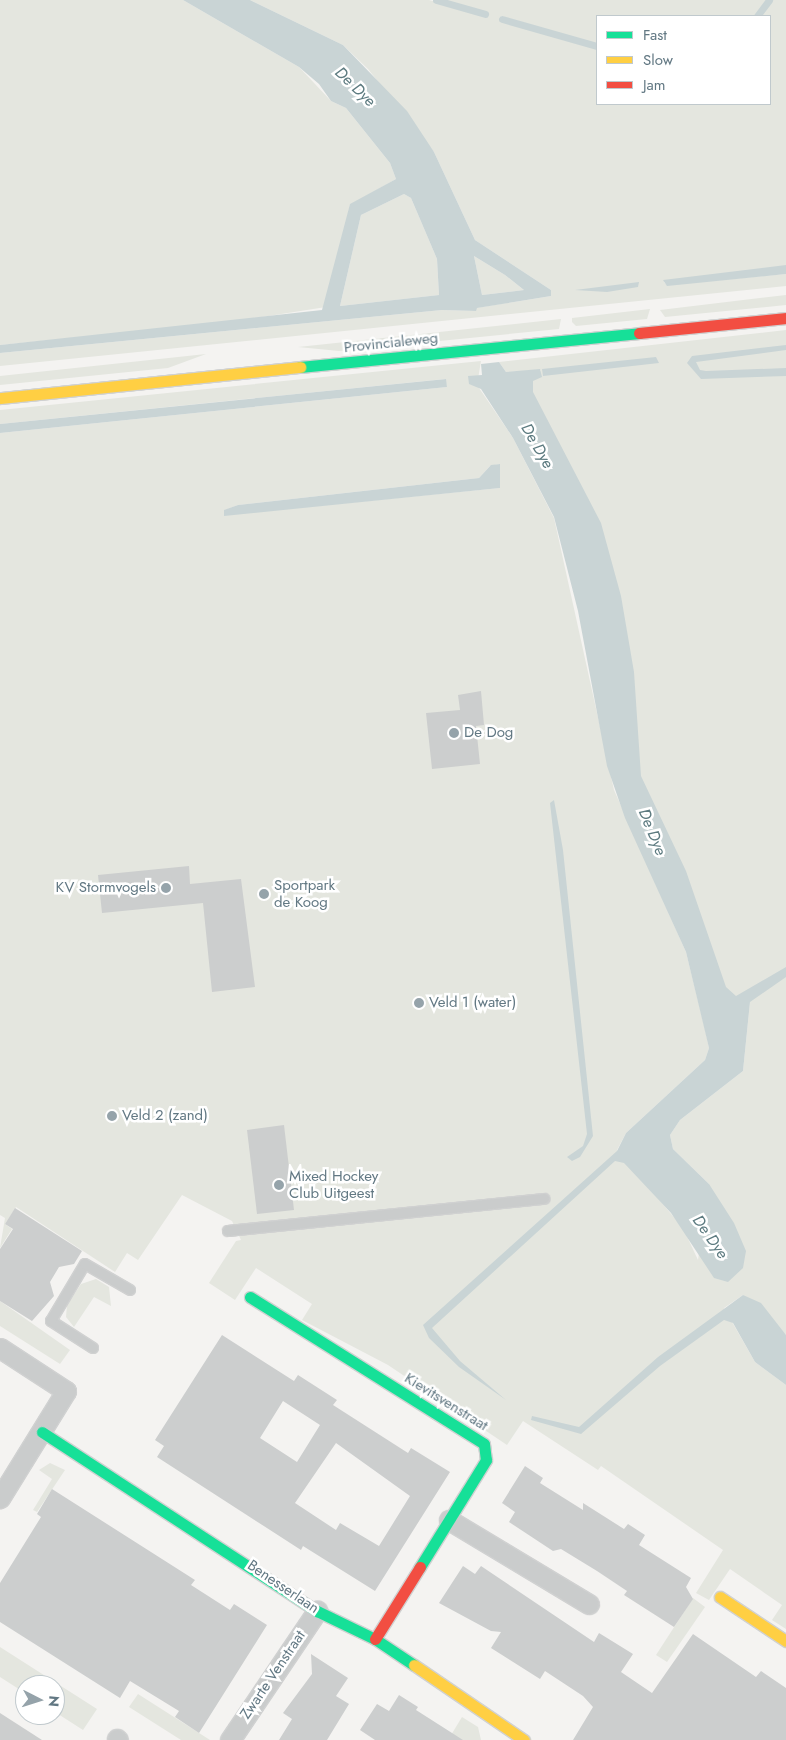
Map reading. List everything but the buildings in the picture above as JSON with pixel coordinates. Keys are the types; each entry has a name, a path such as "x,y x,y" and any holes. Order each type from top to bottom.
{"street":[{"name":"Provincialeweg","path":"0,398 786,318"},
{"name":"Kievitsvenstraat","path":"250,1297 484,1444 486,1460 375,1639"},
{"path":"0,1348 66,1391 0,1498"},
{"name":"Benesserlaan","path":"42,1432 317,1611 375,1639 504,1734 524,1740"},
{"path":"449,1520 589,1604"},
{"path":"720,1597 786,1642"},
{"name":"Zwarte Venstraat","path":"230,1740 317,1611"}],"lane":[{"path":"228,1231 544,1199"},
{"path":"94,1348 51,1321 85,1264 130,1290"}],"shaded area":[{"path":"0,0 183,0 299,67 331,101 346,108 390,163 396,179 350,205 326,307 223,323 0,345"},
{"path":"250,0 429,0 486,16 486,12 444,0 786,0 786,267 664,282 667,285 786,274 786,286 0,366 0,353 442,310 476,311 476,308 551,296 551,290 475,240 434,152 368,69 343,45"},
{"path":"404,194 411,198 437,259 439,295 340,306 361,215"},
{"path":"474,256 505,275 524,290 482,295"},
{"path":"786,295 786,305 665,317 660,310"},
{"path":"650,309 647,319 576,326 572,322 572,318"},
{"path":"561,319 559,329 339,351 298,347"},
{"path":"786,330 786,1335 743,1295 724,1308 755,1362 786,1385 786,1629 772,1620 782,1605 730,1569 709,1600 696,1593 723,1550 601,1466 598,1470 523,1421 507,1445 388,1365 302,1320 312,1304 256,1268 235,1300 209,1283 236,1241 241,1240 232,1221 182,1195 138,1260 127,1253 115,1272 16,1207 5,1224 12,1229 0,1248 5,1218 0,1215 0,433 447,387 445,379 0,424 0,410 481,361 477,385 513,438 554,518 614,790 686,952 704,1025 709,1048 705,1060 626,1133 617,1150 683,1228 698,1260 709,1184 673,1149 670,1135 680,1120 743,1071 750,1002 725,1007 613,747 590,534 522,384 541,370 506,372 499,362","holes":["499,464 500,488 224,515 225,510 238,505 479,478 490,466"]},
{"path":"206,354 168,368 0,385 0,376"},
{"path":"96,1279 109,1287 111,1306 94,1297 74,1327 66,1317 67,1305 81,1284"},
{"path":"0,1301 70,1350 60,1364 0,1326"},
{"path":"50,1463 65,1470 37,1512 33,1510 52,1479 39,1470"},
{"path":"693,1598 705,1607 667,1662 656,1655"},
{"path":"0,1647 44,1675 15,1675 15,1687 0,1677"},
{"path":"65,1689 97,1709 83,1730 65,1718"},
{"path":"138,1694 210,1740 181,1740 129,1707"},
{"path":"462,1717 478,1727 481,1740 448,1740"}],"water":[{"name":"De Dye","path":"183,0 250,0 343,45 407,111 434,152 475,240 551,290 551,296 477,308 476,311 442,310 0,353 0,345 322,310 350,204 396,179 390,163 346,108 331,101 319,84 299,67","holes":["404,194 411,198 437,259 439,295 340,306 361,215","474,256 505,275 524,290 482,295"]},
{"path":"786,265 786,274 667,286 663,280"},
{"path":"639,282 638,287 607,292 575,290"},
{"path":"786,345 786,350 696,362 700,370 706,371 786,368 786,376 701,379 687,363 692,356"},
{"path":"656,357 659,363 543,376 542,369"},
{"name":"De Dye","path":"499,362 506,372 540,369 542,377 533,381 533,392 601,523 621,596 634,672 641,776 686,871 726,987 736,996 786,967 786,977 750,1002 743,1071 680,1120 670,1135 673,1149 709,1184 734,1223 746,1251 743,1268 728,1282 714,1278 671,1213 624,1163 615,1161 432,1328 460,1361 506,1400 459,1367 429,1338 423,1325 617,1151 626,1133 705,1060 709,1048 686,952 625,818 607,766 578,611 554,517 513,438 481,389 469,384 468,376 482,375 481,364"},
{"path":"446,379 447,387 0,433 0,424"},
{"path":"500,464 500,488 224,516 224,510 238,505 479,478 491,465"},
{"path":"554,800 563,850 593,1136 580,1157 572,1161 567,1157 583,1146 587,1134 550,803"},
{"path":"743,1295 761,1303 786,1335 786,1385 755,1362 733,1323 724,1320 660,1366 581,1434 531,1420 532,1416 579,1427 658,1357"}],"waterway":[{"path":"436,0 485,14"},
{"path":"758,15 769,0"},
{"path":"502,19 596,46"}],"traffic: fast":[{"path":"300,367 639,333"},
{"path":"250,1297 484,1444 486,1460 420,1567"},
{"path":"42,1432 317,1611 375,1639 414,1665"}],"traffic: slow":[{"path":"0,398 300,367"},
{"path":"720,1597 786,1641"},
{"path":"414,1665 524,1740"}],"traffic: jam":[{"path":"639,333 786,318"},
{"path":"375,1639 420,1567"}],"place":[{"name":"De Dog","path":"454,733"},
{"name":"KV Stormvogels","path":"166,888"},
{"name":"Sportpark de Koog","path":"264,894"},
{"name":"Veld 1 (water)","path":"419,1003"},
{"name":"Veld 2 (zand)","path":"112,1116"},
{"name":"Mixed Hockey Club Uitgeest","path":"279,1185"}]}
